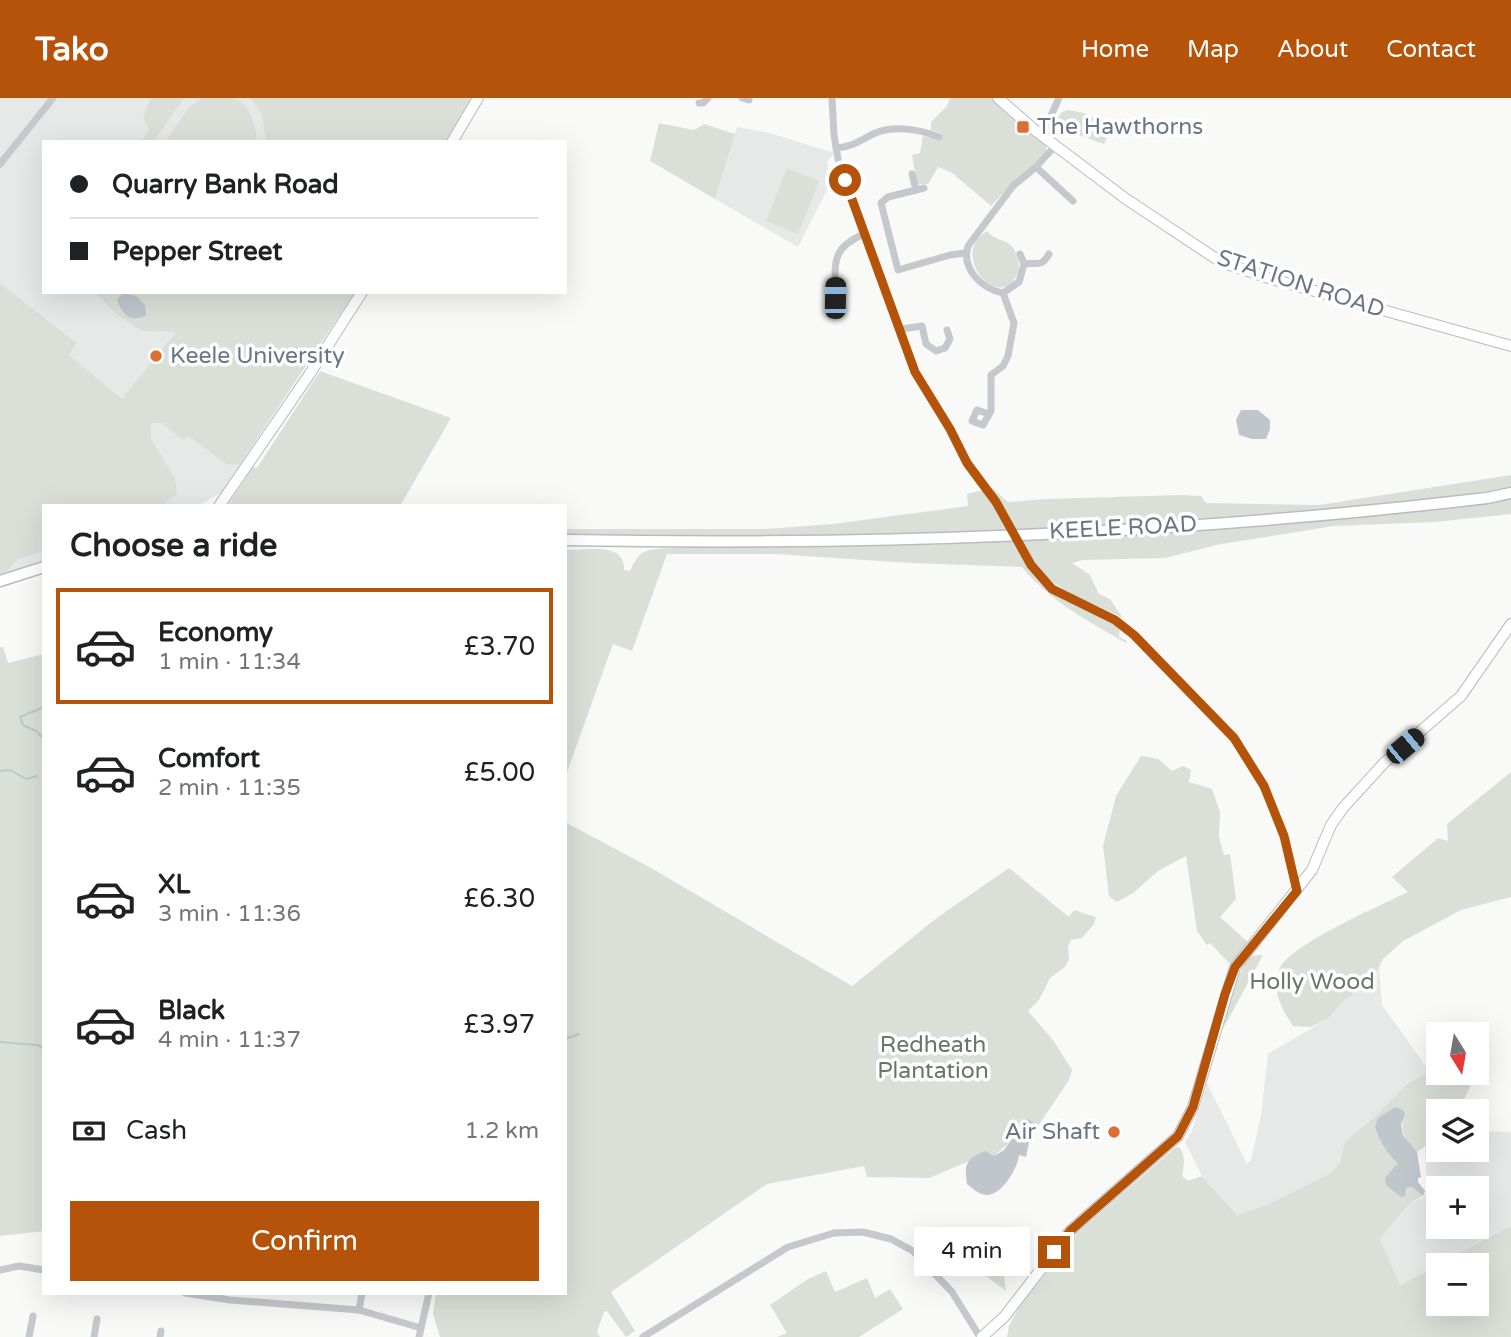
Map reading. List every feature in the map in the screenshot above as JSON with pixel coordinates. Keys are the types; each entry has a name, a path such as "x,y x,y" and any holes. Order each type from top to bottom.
{"main road":[{"path":"453,140 478,98"},
{"name":"STATION ROAD","path":"998,98 1055,146 1152,217 1221,262 1272,279 1511,346"},
{"path":"220,504 361,294"},
{"name":"KEELE ROAD","path":"567,540 813,541 1100,530 1330,515 1511,493"},
{"path":"0,581 42,568"},
{"path":"981,1337 1005,1316 1070,1231 1178,1136 1193,1107 1235,967 1312,870 1331,825 1343,808 1384,763 1461,696 1511,624"}],"street":[{"path":"0,164 53,98"},
{"path":"699,103 708,98"},
{"path":"832,98 839,165 915,372 950,429 967,463 996,502 1031,565 1052,589 1115,620 1134,635 1234,738 1264,786 1284,836 1297,891"},
{"path":"1042,135 1059,98"},
{"path":"836,148 849,147 884,130 917,130 939,137"},
{"path":"1020,254 1024,264 1019,282 1003,293 989,290 980,283 965,253 1013,186 1036,167 1055,146"},
{"path":"1036,167 1073,201"},
{"path":"912,174 916,190"},
{"path":"925,188 888,197 881,203 898,270 965,253"},
{"path":"835,298 836,261 839,252 848,241 864,234"},
{"path":"1024,264 1044,263 1049,254"},
{"path":"989,414 991,375 1003,366 1008,356 1014,323 1003,293"},
{"path":"901,329 922,326 926,344 936,351 945,348 950,339 947,330"},
{"path":"643,1337 788,1247 834,1233 863,1233 891,1239 913,1251 952,1292 981,1337"},
{"path":"0,1270 19,1266 42,1270"},
{"path":"208,1295 359,1310 420,1333 429,1295"},
{"path":"296,1304 297,1295"},
{"path":"359,1310 362,1295"},
{"path":"29,1337 33,1316"},
{"path":"94,1337 97,1319"}],"shaded area":[{"name":"Keele University","path":"0,98 472,98 448,140 42,140 42,294 354,294 222,492 201,504 42,504 42,561 0,576"},
{"path":"737,127 770,133 834,153 827,162 828,171 834,176 798,247 715,199"},
{"path":"122,294 136,296 145,305 146,315 135,318 127,316 117,299"},
{"path":"1241,410 1258,410 1270,420 1266,439 1239,435 1236,420"},
{"path":"1379,968 1382,1005 1426,1066 1426,1074 1408,1083 1372,1119 1345,1141 1340,1162 1329,1174 1269,1204 1237,1215 1202,1176 1185,1142 1192,1131 1207,1083 1247,1164 1251,1160 1261,1115 1268,1054 1329,1018 1342,1002 1372,981"},
{"path":"1395,1107 1403,1110 1405,1114 1401,1125 1403,1135 1417,1152 1421,1177 1418,1182 1425,1191 1423,1196 1412,1187 1406,1188 1405,1196 1401,1197 1386,1185 1385,1178 1398,1163 1384,1146 1375,1127 1378,1118"},
{"path":"1027,1119 1033,1122 1026,1157 1019,1155 1012,1173 998,1191 987,1195 978,1193 967,1184 968,1163 985,1151 994,1156 1004,1150"},
{"path":"1489,1131 1511,1132 1511,1227 1489,1238 1489,1176 1426,1176 1425,1147 1426,1146 1426,1162 1489,1162"},
{"path":"1426,1191 1426,1239 1488,1239 1461,1253 1426,1253 1426,1271 1399,1285 1380,1239 1411,1202 1423,1198"}],"green space":[{"path":"151,98 184,98 154,140 142,140 149,130 143,117"},
{"path":"202,98 238,100 248,109 254,122 256,140 166,140 189,107"},
{"path":"250,98 472,98 448,140 266,140 262,114"},
{"path":"950,98 991,98 1046,145 1046,151 991,206 951,172 938,167 928,184 917,184 912,155 920,153 923,136 938,139 940,133 931,130 931,122 947,106"},
{"path":"1068,110 1084,113 1112,126 1104,144 1055,127 1053,125 1062,112"},
{"path":"659,123 694,130 704,124 735,134 715,199 650,161"},
{"path":"787,168 819,181 798,234 766,221"},
{"path":"987,231 1010,245 1016,254 1018,272 1009,285 999,287 989,284 980,276 974,265 976,241"},
{"path":"0,283 76,343 69,355 122,399 176,332 142,331 115,313 97,294 354,294 239,465 226,464 189,436 183,440 162,423 151,423 151,439 175,478 177,493 164,504 42,504 42,551 17,560 0,576"},
{"path":"320,371 451,418 401,504 228,504 253,467 257,468"},
{"path":"1511,475 1511,487 1401,504 1135,524 891,534 567,537 567,529 766,529 833,524 968,506 967,494 992,488 1008,502 1181,495 1201,496 1206,503 1319,505"},
{"path":"1511,500 1511,514 1435,522 1334,526 1221,544 1165,558 1083,560 1072,563 1090,575 1099,594 1110,599 1123,618 1064,590 1043,574 1035,563 1028,566 1057,596 1120,626 1119,637 1127,641 1126,643 1057,600 1022,567 775,554 667,554 632,651 613,644 567,772 567,550 611,551 623,561 624,570 630,571 640,555 654,549 1365,516"},
{"path":"0,647 3,647 8,663 42,654 42,1231 0,1236"},
{"path":"1141,756 1158,759 1172,771 1183,766 1191,770 1189,782 1212,789 1220,812 1219,837 1224,855 1230,854 1236,899 1220,917 1249,943 1230,964 1210,943 1207,945 1197,931 1186,856 1158,871 1133,893 1117,902 1109,896 1103,846 1116,796"},
{"name":"Holly Wood","path":"1511,772 1511,897 1461,910 1403,941 1383,959 1372,981 1342,1002 1329,1018 1311,1027 1293,1026 1281,1006 1277,992 1279,970 1286,960 1317,938 1408,892 1392,877 1438,838 1448,841 1447,824"},
{"name":"Redheath Plantation","path":"567,823 651,868 852,986 938,917 1009,868 1069,917 1074,910 1096,917 1094,924 1082,938 1071,940 1068,946 1069,959 1065,967 1050,978 1039,1000 1028,1011 1053,1040 1072,1070 1069,1080 1032,1135 1033,1122 994,1156 967,1162 929,1178 867,1177 864,1166 767,1184 611,1292 635,1331 626,1337 607,1311 604,1312 597,1332 600,1337 440,1337 433,1314 436,1295 567,1295"},
{"path":"1263,955 1223,1029 1233,991 1244,964 1250,956"},
{"path":"1426,1074 1426,1085 1471,1085 1464,1099 1426,1099 1426,1145 1417,1152 1403,1131 1405,1114 1395,1108 1398,1163 1406,1188 1412,1187 1423,1196 1411,1202 1380,1239 1400,1285 1426,1271 1426,1316 1489,1316 1489,1253 1460,1253 1511,1226 1511,1337 1007,1337 1009,1326 1019,1307 1075,1235 1175,1148 1179,1147 1183,1154 1182,1176 1188,1181 1202,1176 1237,1215 1269,1204 1329,1174 1340,1162 1345,1141 1372,1119 1408,1083"},
{"path":"971,1229 1003,1267 1006,1291 986,1276 959,1238"},
{"path":"826,1271 835,1292 867,1278 875,1298 890,1289 903,1309 859,1337 777,1337 787,1333 770,1305 808,1279"}],"waterway":[{"path":"42,708 20,717 23,725 42,737"},
{"path":"0,771 10,770 26,779 37,776"},
{"path":"567,1038 579,1034"},
{"path":"0,1042 42,1047"}],"place":[{"name":"The Hawthorns","path":"1023,127"},
{"name":"Keele University","path":"156,356"},
{"name":"Air Shaft","path":"1114,1132"}],"route":[{"path":"845,180 915,372 950,429 967,463 996,502 1031,565 1052,589 1115,620 1134,635 1234,738 1264,786 1284,836 1297,891 1235,967 1193,1107 1178,1136 1070,1231 1054,1252"}]}
